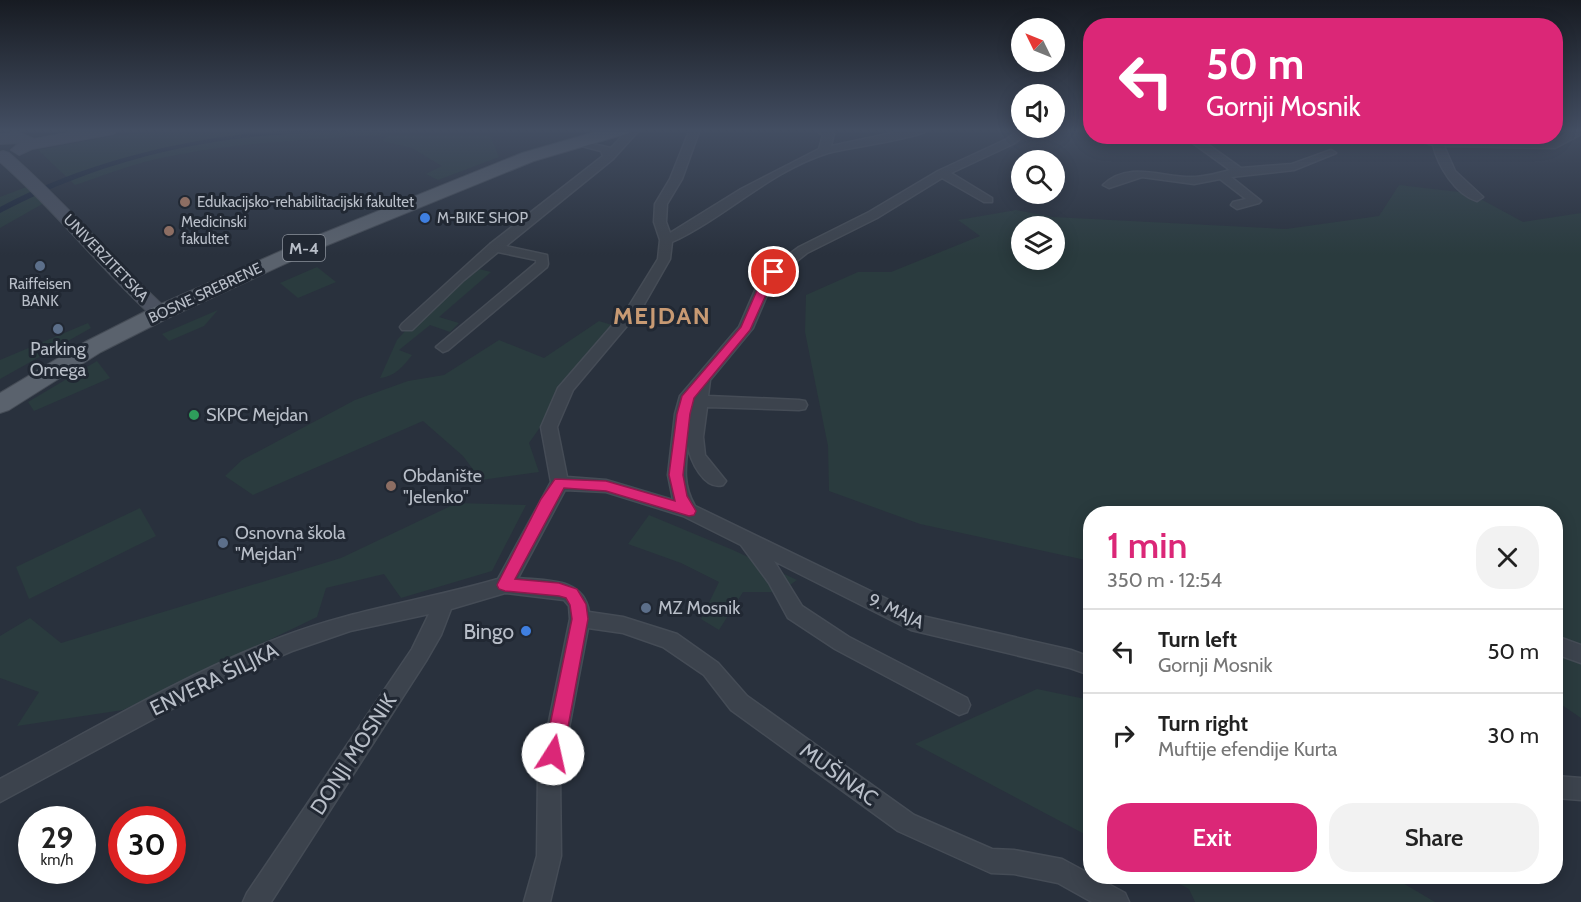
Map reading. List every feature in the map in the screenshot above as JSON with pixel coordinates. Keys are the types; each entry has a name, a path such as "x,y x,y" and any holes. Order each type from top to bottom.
{"main road":[{"name":"UNIVERZITETSKA","path":"33,171 163,306"},
{"name":"BOSNE SREBRENE","path":"0,404 163,306 309,237 473,171"},
{"name":"BOSNE SREBRENE","path":"0,390 82,341 384,214 492,171"}],"street":[{"path":"406,327 494,247 591,171"},
{"path":"537,902 549,856 549,774 580,619 578,604 572,594 559,590 505,585 549,499 560,483 549,427 566,388 628,318 664,259 666,240 660,222 661,204 679,171"},
{"path":"666,240 689,231 745,192 785,171"},
{"path":"689,511 680,496 676,475 683,414 688,396 746,328 763,288 774,272 803,250 873,215 946,171"},
{"path":"1109,185 1126,177 1142,174 1194,181 1249,171"},
{"path":"1449,171 1453,178 1477,197"},
{"path":"942,173 988,200"},
{"path":"1222,175 1255,201 1237,205"},
{"path":"442,347 542,264 542,258 494,247"},
{"path":"702,379 695,438 697,456 717,481"},
{"path":"698,401 800,405"},
{"name":"9. MAJA","path":"560,483 606,486 689,511 918,624 1083,663"},
{"name":"9. MAJA","path":"746,538 776,578 795,612 842,642 959,705"},
{"name":"ENVERA ŠILJKA","path":"0,791 222,672 286,644 350,623 443,603 505,585"},
{"name":"DONJI MOSNIK","path":"256,902 419,655 431,635 443,603"},
{"name":"MUŠINAC","path":"580,619 622,625 670,640 711,669 739,702 906,823 991,861 1014,862 1062,871 1083,883"},
{"path":"1563,648 1581,654"},
{"path":"1563,788 1581,789"},
{"name":"MUŠINAC","path":"1085,884 1116,902"}],"shaded area":[{"path":"60,171 117,171 75,185"},
{"path":"432,171 462,171 438,180 426,174"},
{"path":"37,183 53,198 0,228 0,197"},
{"path":"1399,185 1459,192 1477,197 1523,222 1581,213 1581,718 1563,706 1563,506 1083,506 1083,559 920,524 829,491 828,446 805,332 806,295 858,272 891,272 980,236 958,220 1016,210 1048,216 1011,216 1011,270 1065,270 1065,218 1286,229 1379,216"},
{"path":"317,267 336,282 298,298 280,283"},
{"path":"479,269 491,272 439,317 459,323 450,332 430,325 399,350 412,355 406,363 394,373 380,378 397,340 408,328"},
{"path":"218,310 204,326 169,341 162,334"},
{"path":"599,321 612,325 529,443 539,472 481,480 463,456 423,421 253,495 225,476 242,460 355,400 408,381 444,375 499,340 544,358"},
{"path":"88,323 91,328 0,379 0,360"},
{"path":"97,361 110,378 34,411 28,402"},
{"path":"457,503 526,505 492,571 401,598 384,574 326,588 317,617 123,710 17,726 39,692 0,678 0,636 30,618 61,643 341,558"},
{"path":"140,508 156,536 29,599 16,567"},
{"path":"649,515 797,580 780,592 743,592 719,630 701,619 719,582 681,563 628,544"},
{"path":"1037,689 1083,699 1083,833 915,744"},
{"path":"1179,884 1405,884 1435,902 1195,902 1189,889"}],"water":[{"path":"82,171 97,171 0,213 0,207"}],"place":[{"name":"Edukacijsko-rehabilitacijski fakultet","path":"185,202"},
{"name":"M-BIKE SHOP","path":"425,218"},
{"name":"Medicinski fakultet","path":"169,231"},
{"name":"Raiffeisen BANK","path":"40,266"},
{"name":"Parking Omega","path":"58,329"},
{"name":"SKPC Mejdan","path":"194,415"},
{"name":"Obdanište \"Jelenko\"","path":"391,486"},
{"name":"Osnovna škola \"Mejdan\"","path":"223,543"},
{"name":"MZ Mosnik","path":"646,608"},
{"name":"Bingo","path":"526,631"}],"district":[{"name":"MEJDAN","path":"662,315"}],"route":[{"path":"553,754 580,619 578,604 572,594 559,590 505,585 549,499 560,483 606,486 689,511 680,496 676,475 683,414 688,396 746,328 763,288 774,272"}]}
